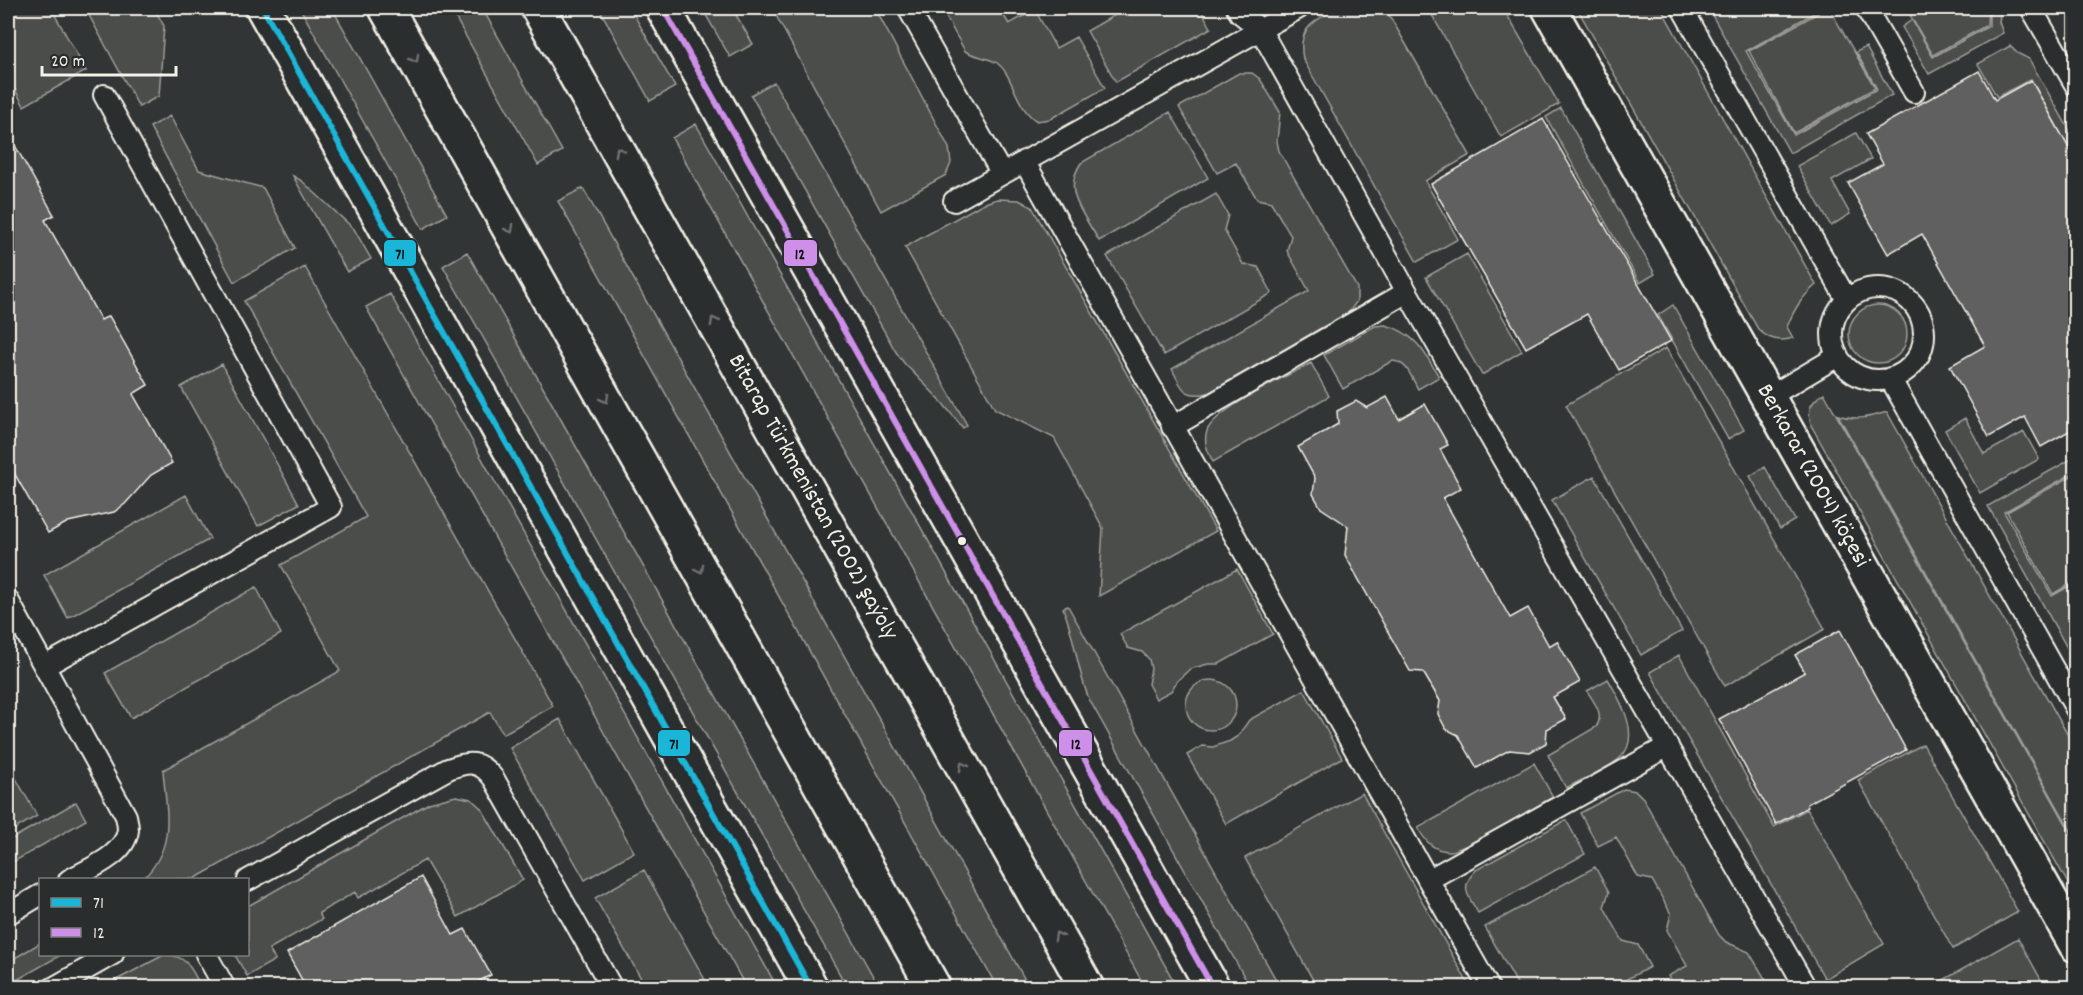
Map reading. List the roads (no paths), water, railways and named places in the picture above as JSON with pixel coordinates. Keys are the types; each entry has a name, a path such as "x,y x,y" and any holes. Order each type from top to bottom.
{"street":[{"path":"263,8 811,987"},
{"path":"386,8 934,987"},
{"name":"Bitarap Türkmenistan (2002) şaýoly","path":"538,8 1087,987"},
{"path":"663,8 1213,987"},
{"name":"Berkarar (2004) köçesi","path":"1549,8 2076,945"}],"lane":[{"path":"908,8 1002,174"},
{"path":"1237,8 1260,29 1407,291 1806,987"},
{"path":"954,201 1299,8"},
{"path":"1683,8 1847,300"},
{"path":"1866,8 1914,92"},
{"path":"2031,8 2076,86"},
{"path":"45,666 331,507 104,95"},
{"path":"1024,161 1489,987"},
{"path":"1870,288 1888,288 1906,296 1919,311 1924,339 1918,357 1905,371 1890,378 1878,380 1851,371 1838,356 1834,348 1833,328 1839,310 1847,300 1860,291 1870,288"},
{"path":"1172,427 1407,291"},
{"path":"1767,398 1838,356"},
{"path":"1890,378 2076,709"},
{"path":"8,600 126,816 128,832 119,849 105,860 71,878"},
{"path":"1428,880 1668,746"},
{"path":"249,879 448,768 462,764 476,764 486,769 494,779 612,987"},
{"path":"8,914 39,897"},
{"path":"53,987 109,956"},
{"path":"207,956 225,987"}]}
